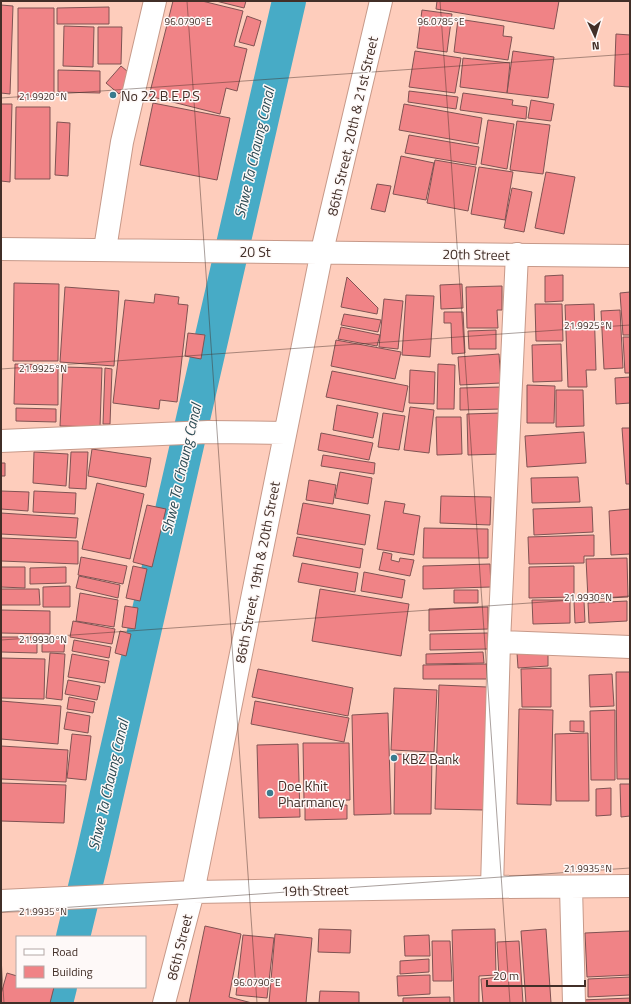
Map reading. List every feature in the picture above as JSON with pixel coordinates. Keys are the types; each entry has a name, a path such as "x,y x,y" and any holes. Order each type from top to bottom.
{"street":[{"path":"105,249 122,142 155,1"},
{"name":"86th Street, 20th & 21st Street","path":"322,252 381,1"},
{"name":"20 St","path":"1,249 322,252"},
{"name":"20th Street","path":"322,252 630,256"},
{"name":"86th Street, 19th & 20th Street","path":"193,892 322,252"},
{"path":"492,887 499,642 517,254"},
{"path":"1,441 208,432 285,433"},
{"path":"499,642 630,647"},
{"name":"19th Street","path":"1,901 193,892 630,886"},
{"path":"571,887 574,1003"},
{"name":"86th Street","path":"164,1003 193,892"}],"building":[{"path":"173,1 202,1 243,11 234,46 247,49 237,91 226,88 220,114 149,96"},
{"path":"216,1 246,1 244,8"},
{"path":"437,1 559,1 554,29 436,9"},
{"path":"1,5 13,6 10,94 1,93"},
{"path":"109,7 109,24 57,24 57,8"},
{"path":"18,8 54,8 54,100 18,100"},
{"path":"422,10 452,14 447,52 417,48"},
{"path":"247,16 261,21 254,46 239,42"},
{"path":"458,19 504,26 503,36 512,37 508,60 454,52"},
{"path":"64,26 94,27 93,67 63,66"},
{"path":"98,27 122,27 121,64 98,64"},
{"path":"616,34 630,35 630,87 614,86"},
{"path":"415,51 461,58 455,93 409,87"},
{"path":"513,51 554,57 548,98 507,93"},
{"path":"463,58 510,63 507,93 460,87"},
{"path":"121,66 134,77 119,94 106,83"},
{"path":"58,70 100,71 100,93 58,92"},
{"path":"409,91 458,97 456,109 408,102"},
{"path":"463,93 513,100 512,105 527,107 526,119 460,110"},
{"path":"531,100 554,104 551,121 528,118"},
{"path":"153,103 230,118 217,180 140,165"},
{"path":"1,104 12,104 10,182 1,181"},
{"path":"404,104 482,118 478,144 399,130"},
{"path":"16,107 50,107 50,179 15,179"},
{"path":"488,120 514,124 507,169 481,164"},
{"path":"517,121 550,125 543,174 510,170"},
{"path":"57,122 70,123 68,176 55,175"},
{"path":"409,135 479,147 476,165 405,153"},
{"path":"401,156 434,163 426,200 393,194"},
{"path":"435,160 476,167 468,211 427,203"},
{"path":"479,167 513,172 505,220 471,214"},
{"path":"546,172 575,177 564,234 535,228"},
{"path":"377,184 391,186 385,212 371,209"},
{"path":"512,188 532,192 524,232 504,228"},
{"path":"563,275 563,301 545,302 545,276"},
{"path":"347,277 378,308 377,314 341,307"},
{"path":"14,283 59,284 58,361 13,361"},
{"path":"462,284 463,308 441,309 440,285"},
{"path":"502,286 502,310 497,310 498,328 467,328 466,287"},
{"path":"65,287 119,291 114,366 60,362"},
{"path":"630,292 630,335 623,335 620,293"},
{"path":"155,294 179,297 178,304 188,305 177,402 160,400 159,409 113,403 125,300 154,303"},
{"path":"406,295 434,296 430,357 402,355"},
{"path":"384,299 403,301 398,349 379,347"},
{"path":"535,304 562,304 563,341 536,341"},
{"path":"594,304 596,370 586,370 587,387 568,387 565,305"},
{"path":"620,310 623,368 604,369 601,311"},
{"path":"444,312 463,312 465,353 452,354 451,323 444,323"},
{"path":"344,314 381,320 378,332 341,325"},
{"path":"341,327 380,335 377,346 338,339"},
{"path":"496,330 496,349 469,349 468,331"},
{"path":"188,333 205,335 201,359 185,356"},
{"path":"623,337 630,337 630,373 625,373"},
{"path":"336,340 401,352 395,379 331,366"},
{"path":"561,344 562,381 533,382 532,345"},
{"path":"499,354 501,383 460,385 458,357"},
{"path":"15,364 58,365 58,405 14,404"},
{"path":"438,364 455,365 454,409 437,409"},
{"path":"63,367 102,368 100,427 60,426"},
{"path":"105,368 112,369 110,424 103,424"},
{"path":"410,370 435,372 434,404 409,403"},
{"path":"332,371 408,386 403,412 326,397"},
{"path":"630,377 630,403 616,404 615,378"},
{"path":"527,385 555,386 554,423 527,423"},
{"path":"501,387 502,409 460,410 460,388"},
{"path":"556,390 583,390 584,426 556,427"},
{"path":"337,405 378,413 373,438 333,430"},
{"path":"410,407 434,410 429,453 404,450"},
{"path":"16,408 56,409 56,422 16,421"},
{"path":"383,413 405,416 399,450 378,447"},
{"path":"501,413 502,454 468,455 467,414"},
{"path":"436,417 461,417 462,454 437,455"},
{"path":"622,428 630,428 630,484 626,484"},
{"path":"584,432 586,463 527,467 525,436"},
{"path":"321,433 373,443 369,460 318,450"},
{"path":"92,449 151,458 146,487 88,476"},
{"path":"34,452 68,454 66,486 33,483"},
{"path":"71,452 88,452 86,489 69,488"},
{"path":"323,455 375,463 374,474 321,466"},
{"path":"1,463 5,463 5,476 1,476"},
{"path":"340,472 372,478 368,504 335,498"},
{"path":"578,477 580,502 532,503 531,478"},
{"path":"309,480 336,485 333,504 306,500"},
{"path":"97,483 144,494 130,559 82,549"},
{"path":"1,491 29,492 28,511 1,509"},
{"path":"34,491 76,493 75,514 33,512"},
{"path":"441,496 491,497 490,525 440,523"},
{"path":"385,501 405,504 403,513 420,516 414,555 377,549"},
{"path":"303,503 370,515 365,545 297,534"},
{"path":"147,505 166,509 152,567 133,562"},
{"path":"592,507 593,532 534,535 533,509"},
{"path":"630,509 630,554 611,555 609,511"},
{"path":"1,513 78,518 76,538 1,534"},
{"path":"424,528 488,529 488,558 423,558"},
{"path":"594,535 594,556 584,556 584,563 529,564 528,537"},
{"path":"297,537 363,549 360,568 293,556"},
{"path":"1,538 78,541 78,564 1,561"},
{"path":"383,552 392,554 391,560 399,562 400,558 414,560 410,576 379,570"},
{"path":"81,557 127,566 123,584 78,575"},
{"path":"627,558 628,597 588,599 586,559"},
{"path":"302,563 358,573 355,592 298,582"},
{"path":"490,564 491,587 423,589 423,566"},
{"path":"133,566 147,569 140,601 126,598"},
{"path":"574,566 574,597 529,598 529,567"},
{"path":"1,567 25,567 25,588 1,587"},
{"path":"66,567 66,583 30,584 30,568"},
{"path":"364,572 405,580 402,598 361,591"},
{"path":"79,576 120,585 118,598 76,588"},
{"path":"70,586 70,607 43,607 43,587"},
{"path":"1,589 39,589 40,605 1,605"},
{"path":"320,589 409,604 401,656 312,641"},
{"path":"454,590 478,590 478,603 454,603"},
{"path":"80,593 118,600 114,627 76,621"},
{"path":"532,600 570,600 570,623 533,624"},
{"path":"584,601 585,622 575,623 574,602"},
{"path":"627,601 627,621 589,623 588,603"},
{"path":"125,606 138,608 135,629 122,627"},
{"path":"488,607 488,629 429,631 429,609"},
{"path":"1,610 50,611 50,634 1,633"},
{"path":"73,621 115,629 112,644 70,637"},
{"path":"120,631 131,634 126,656 115,653"},
{"path":"488,633 488,649 430,650 430,634"},
{"path":"1,637 37,637 37,653 1,652"},
{"path":"42,638 65,638 64,652 42,652"},
{"path":"74,640 111,647 109,658 72,651"},
{"path":"548,650 548,666 518,668 517,653"},
{"path":"483,652 484,663 426,664 426,654"},
{"path":"50,653 65,654 62,700 46,698"},
{"path":"72,654 109,661 105,683 68,677"},
{"path":"1,658 45,659 44,699 1,698"},
{"path":"487,664 487,679 423,679 423,665"},
{"path":"551,668 551,707 522,707 521,669"},
{"path":"258,669 353,688 348,716 252,697"},
{"path":"616,672 630,672 630,779 617,779"},
{"path":"612,674 614,706 590,707 589,675"},
{"path":"68,680 100,686 97,700 65,694"},
{"path":"439,685 487,687 484,810 435,809"},
{"path":"394,688 437,690 434,752 391,750"},
{"path":"69,697 95,702 93,713 67,709"},
{"path":"1,701 61,706 58,744 1,739"},
{"path":"255,701 349,718 344,742 251,724"},
{"path":"519,709 553,710 551,805 517,804"},
{"path":"615,710 615,780 591,780 590,711"},
{"path":"67,712 90,716 88,733 64,729"},
{"path":"388,713 391,814 354,815 352,715"},
{"path":"570,721 584,721 584,732 570,731"},
{"path":"588,733 589,801 556,801 555,734"},
{"path":"72,734 91,736 86,780 67,778"},
{"path":"303,743 349,743 350,800 304,801"},
{"path":"298,744 300,817 259,818 257,745"},
{"path":"1,746 68,750 66,782 1,779"},
{"path":"395,754 432,755 431,814 394,814"},
{"path":"1,783 66,785 64,823 1,821"},
{"path":"620,784 630,784 630,816 621,817"},
{"path":"611,788 611,815 596,816 596,789"},
{"path":"305,805 347,805 347,819 305,820"},
{"path":"205,926 241,934 229,997 252,1003 189,1003"},
{"path":"319,929 351,930 350,953 318,952"},
{"path":"495,929 496,975 479,976 479,1003 454,1003 452,930"},
{"path":"546,929 551,1003 526,1003 521,931"},
{"path":"630,931 630,975 587,977 585,933"},
{"path":"275,934 312,938 306,1003 269,1003"},
{"path":"243,935 274,938 267,998 236,995"},
{"path":"429,935 430,956 405,956 404,936"},
{"path":"432,941 450,941 452,981 433,981"},
{"path":"519,941 523,1003 483,1003 481,979 499,977 497,942"},
{"path":"429,959 429,972 400,974 400,961"},
{"path":"7,973 16,976 16,988 54,988 50,1003 1,1003 1,994"},
{"path":"430,975 430,994 398,996 397,976"},
{"path":"630,977 630,995 588,997 588,979"},
{"path":"320,991 359,992 359,1003 319,1003"},
{"path":"450,997 450,1003 403,1003 403,998"},
{"path":"630,998 630,1003 582,1003 582,1000"}],"waterway":[{"name":"Shwe Ta Chaung Canal","path":"73,936 289,1"},
{"name":"Shwe Ta Chaung Canal","path":"56,1003 60,988"}],"place":[{"name":"No 22 B.E.P.S","path":"113,95"},
{"name":"KBZ Bank","path":"394,758"},
{"name":"Doe Khit Pharmancy","path":"270,793"}]}
